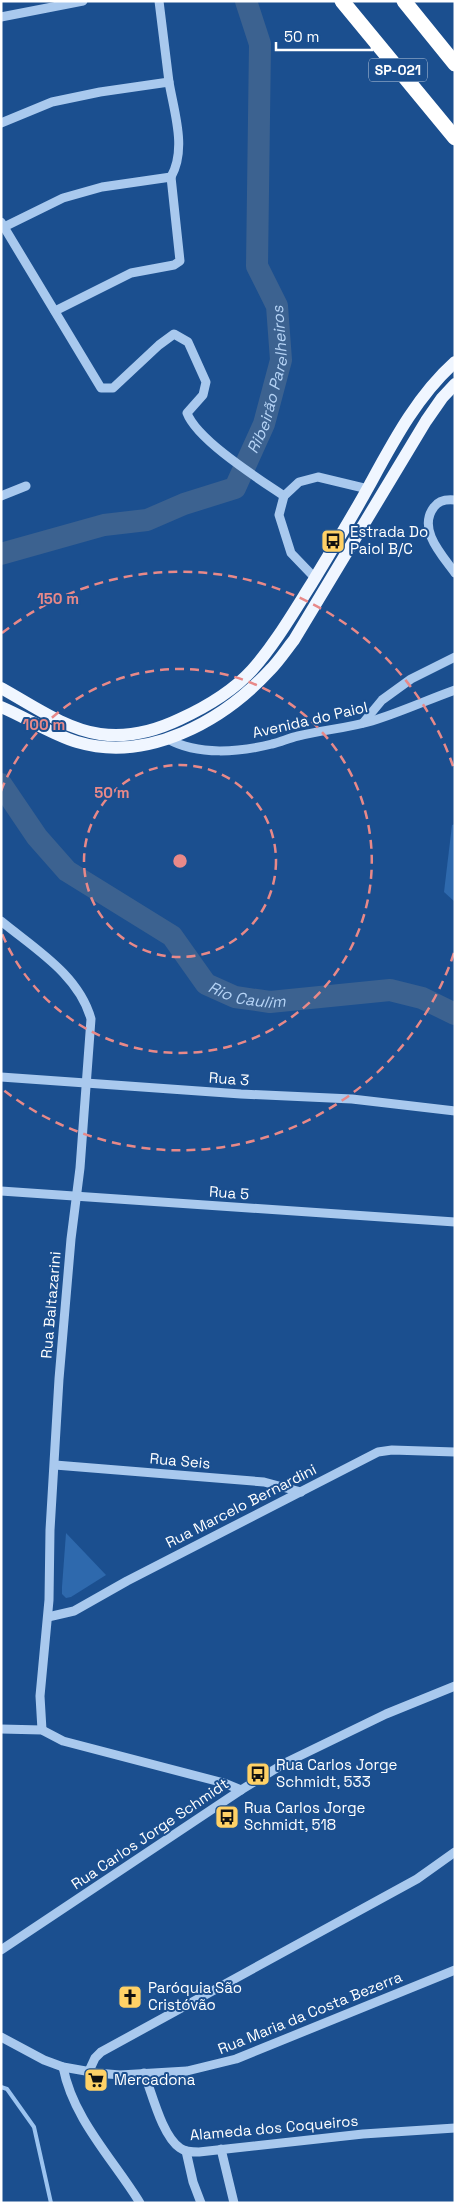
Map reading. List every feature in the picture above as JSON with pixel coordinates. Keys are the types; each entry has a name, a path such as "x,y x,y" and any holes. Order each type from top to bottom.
{"highway":[{"name":"SP-021","path":"342,1 455,138"},
{"name":"SP-021","path":"404,1 455,64"}],"main road":[{"path":"1,688 84,731 118,735 162,727 196,711 226,692 251,671 272,644 314,578 418,404 437,379 455,362"},
{"path":"1,707 75,742 96,746 118,747 168,739 197,727 222,712 271,669 294,640 426,421 442,398 455,384"}],"street":[{"path":"1,17 84,1"},
{"path":"55,311 130,273 174,265 180,261 171,177 178,165 180,149 159,1"},
{"path":"1,123 52,102 100,92 169,82"},
{"path":"171,177 102,187 62,198 3,224 101,388 112,388 159,345 174,334 188,342 206,382 203,395 187,413 190,422 223,453 284,496"},
{"path":"314,578 291,553 279,515 284,496 299,482 318,477 368,489"},
{"path":"1,496 26,486"},
{"path":"455,500 443,500 436,504 431,511 428,522 435,546 455,573"},
{"path":"363,723 382,700 411,679 455,657"},
{"name":"Avenida do Paiol","path":"168,739 181,746 195,749 232,749 272,744 297,736 336,730 363,723 455,690"},
{"name":"Rua Baltazarini","path":"1,921 78,988 86,1002 91,1019 77,1196 71,1239 58,1379 50,1530 48,1617 40,1696 42,1730"},
{"name":"Rua 3","path":"1,1077 352,1099 455,1111"},
{"name":"Rua 5","path":"1,1191 455,1222"},
{"name":"Rua Marcelo Bernardini","path":"48,1617 74,1611 128,1581 378,1452 392,1450 455,1452"},
{"name":"Rua Seis","path":"54,1465 264,1482 301,1492"},
{"name":"Rua Carlos Jorge Schmidt","path":"1,1950 241,1790 285,1763 386,1714 455,1686"},
{"path":"1,1729 42,1730 63,1741 224,1782 241,1790"},
{"path":"89,2071 95,2058 101,2052 409,1884 455,1852"},
{"name":"Rua Maria da Costa Bezerra","path":"1,2037 26,2052 64,2067 120,2075 187,2071 236,2059 455,1970"},
{"path":"64,2067 66,2080 78,2109 140,2203"},
{"name":"Alameda dos Coqueiros","path":"144,2073 167,2132 180,2148 186,2151 363,2134 455,2128"},
{"path":"221,2149 234,2203"},
{"path":"186,2151 193,2182 201,2203"}],"shaded area":[{"path":"455,824 455,902 444,892 452,825"},
{"path":"66,1533 106,1575 71,1597 66,1598 62,1594 62,1587"}],"waterway":[{"name":"Ribeirão Parelheiros","path":"1,554 104,525 147,520 184,504 235,488 264,424 281,360 277,306 257,266 260,44 246,1"},
{"name":"Rio Caulim","path":"1,784 37,837 67,871 172,936 206,984 235,997 270,1002 390,990 422,998 455,1014"},
{"path":"1,2087 7,2089 34,2127 51,2203"}],"place":[{"name":"Estrada Do Paiol B/C","path":"333,541"},
{"name":"Rua Carlos Jorge Schmidt, 533","path":"258,1774"},
{"name":"Rua Carlos Jorge Schmidt, 518","path":"227,1817"},
{"name":"Paróquia São Cristóvão","path":"130,1997"},
{"name":"Mercadona","path":"96,2080"}]}
